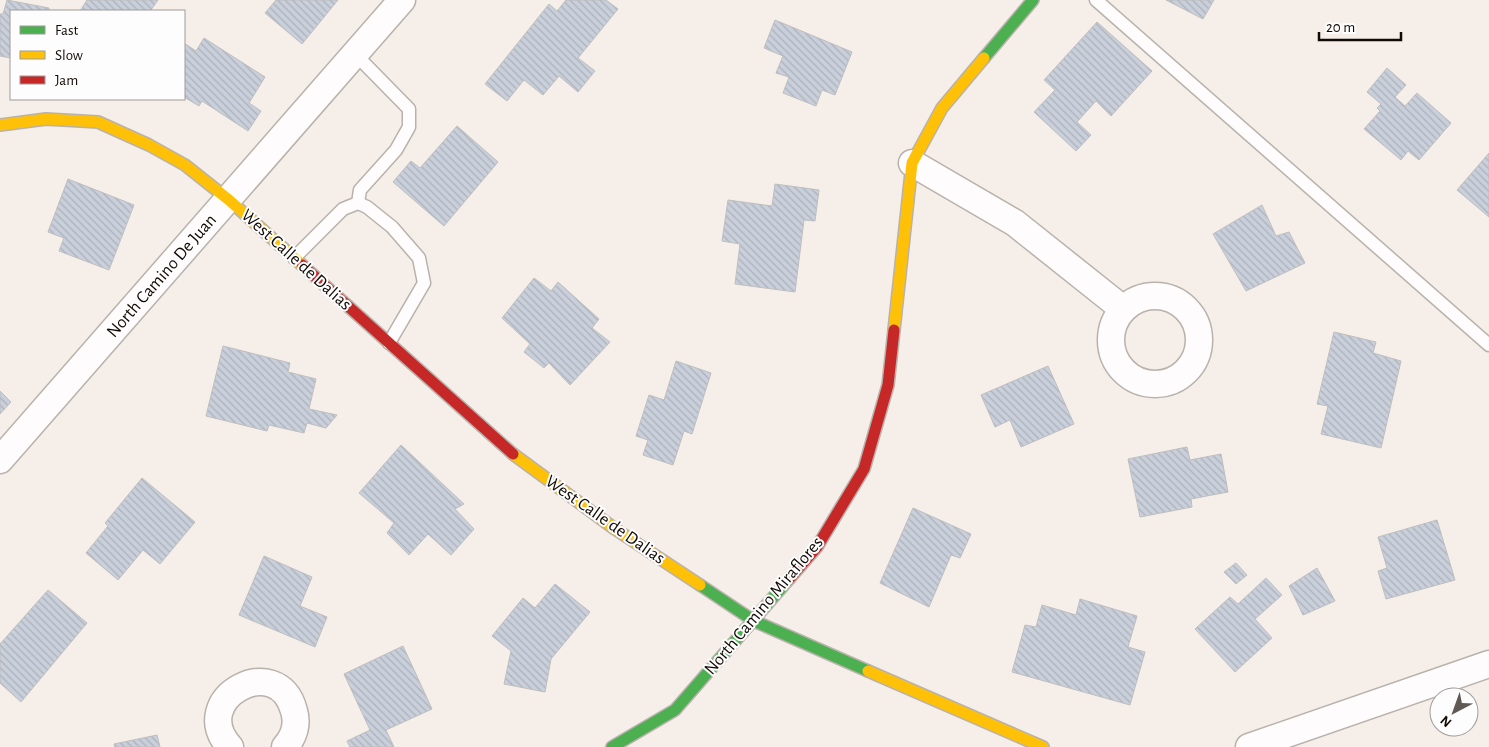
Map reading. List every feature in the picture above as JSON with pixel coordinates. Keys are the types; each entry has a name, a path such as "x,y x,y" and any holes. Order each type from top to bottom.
{"street":[{"name":"North Camino De Juan","path":"0,460 402,0"},
{"name":"North Camino Miraflores","path":"612,747 674,710 818,547 864,468 888,385 912,163 942,108 1033,0"},
{"name":"West Calle de Dalias","path":"0,126 46,120 98,122 149,145 185,165 229,200 518,459 615,529 754,621 1043,747"},
{"path":"912,163 1015,223 1123,308"},
{"path":"1249,747 1489,664"},
{"path":"230,747 225,742 220,730 219,717 222,704 240,686 252,682 276,686 286,694 293,705 296,716 295,729 291,740 285,747"}],"lane":[{"path":"1096,0 1489,346"},
{"path":"355,54 409,109 410,127 396,150 360,190 358,202"},
{"path":"294,258 343,209 358,202 367,206 392,227 419,258 424,283 389,343"}],"building":[{"path":"7,0 49,8 49,10 10,10 10,58 0,56 0,14 3,14"},
{"path":"87,0 158,0 151,10 81,10"},
{"path":"276,0 338,0 302,44 265,13"},
{"path":"566,0 606,0 618,9 578,58 595,71 578,92 559,76 543,95 524,80 507,101 485,84 549,4 557,11"},
{"path":"1166,0 1214,0 1203,19"},
{"path":"775,20 852,52 835,95 822,90 816,106 783,93 789,77 776,73 783,56 764,48"},
{"path":"1097,22 1152,71 1111,116 1096,101 1077,122 1091,135 1076,151 1034,112 1055,90 1044,80"},
{"path":"204,38 265,77 249,103 261,111 248,131 202,101 199,106 185,98 185,44 196,51"},
{"path":"1387,68 1406,85 1395,97 1405,106 1417,93 1451,123 1419,160 1408,151 1401,160 1364,129 1380,111 1377,108 1381,104 1367,92"},
{"path":"457,126 498,162 444,226 393,182 411,161 420,168"},
{"path":"1489,153 1489,217 1457,190"},
{"path":"68,179 134,205 109,270 59,251 64,238 48,232"},
{"path":"775,184 819,190 815,221 804,220 795,292 735,284 740,244 722,241 728,200 772,206"},
{"path":"1262,205 1276,236 1289,232 1305,263 1246,291 1213,234"},
{"path":"534,278 551,291 558,282 599,319 592,328 610,342 570,385 549,363 544,368 524,352 530,344 502,318"},
{"path":"1334,332 1376,342 1373,353 1401,361 1381,448 1321,434 1328,406 1317,404"},
{"path":"223,346 290,363 288,372 316,379 309,409 337,415 326,428 307,423 304,433 269,425 267,431 206,416"},
{"path":"676,361 711,373 692,434 684,431 673,465 643,455 648,440 636,436 649,395 664,400"},
{"path":"1048,366 1074,424 1021,447 1010,420 995,427 981,395"},
{"path":"0,391 11,402 0,414"},
{"path":"401,445 464,504 455,509 474,529 451,555 428,534 409,555 387,533 394,523 359,493"},
{"path":"1187,447 1190,460 1221,454 1228,492 1191,499 1192,507 1140,517 1128,459"},
{"path":"142,478 195,522 160,564 143,550 118,580 86,553 108,526 105,523"},
{"path":"913,508 971,534 960,558 951,555 929,607 880,583"},
{"path":"1437,520 1455,580 1386,599 1378,571 1387,568 1378,537"},
{"path":"264,556 312,577 300,606 327,617 315,647 239,615"},
{"path":"1236,563 1247,575 1236,584 1224,572"},
{"path":"1317,568 1335,601 1303,615 1289,586"},
{"path":"1266,578 1282,595 1255,619 1272,638 1235,672 1195,629 1230,597 1238,604"},
{"path":"555,584 590,612 551,659 545,692 504,684 511,651 492,636 523,598 535,608"},
{"path":"48,590 87,623 21,702 0,683 0,644"},
{"path":"1080,599 1137,616 1128,647 1145,652 1130,705 1012,672 1025,625 1036,627 1042,605 1076,615"},
{"path":"403,646 432,709 386,730 394,747 350,747 347,741 370,730 344,674"},
{"path":"157,735 160,747 115,747 114,744"}],"traffic: fast":[{"path":"984,58 1033,0"},
{"path":"612,747 675,710 790,578"},
{"path":"700,585 754,621 868,671"}],"traffic: slow":[{"path":"894,330 912,163 942,108 984,58"},
{"path":"0,125 46,119 98,122 149,145 185,165 229,200 302,265"},
{"path":"513,454 615,529 700,585"},
{"path":"868,671 1043,747"}],"traffic: jam":[{"path":"302,265 513,454"},
{"path":"790,578 817,547 864,469 888,385 894,330"}]}
